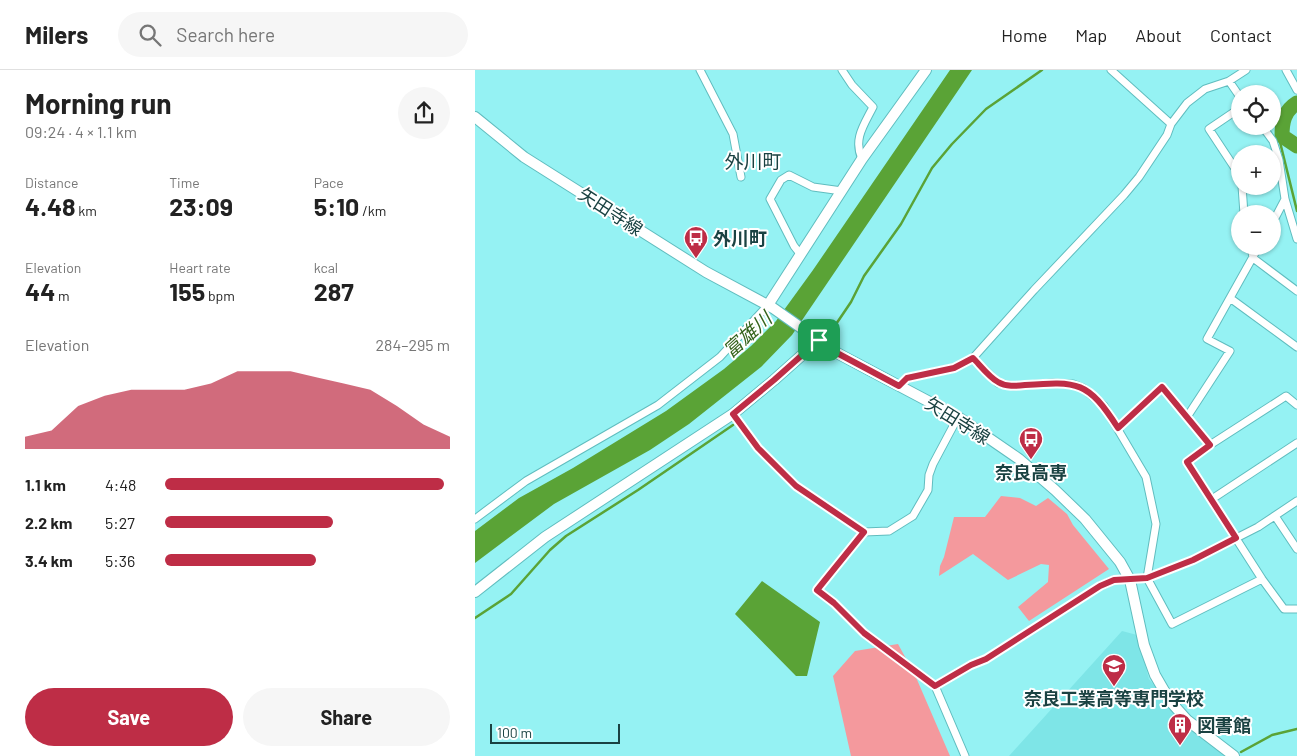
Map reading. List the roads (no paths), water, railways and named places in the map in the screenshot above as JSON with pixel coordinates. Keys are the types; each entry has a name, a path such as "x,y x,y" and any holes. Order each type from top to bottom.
{"main road":[{"path":"770,306 862,160 926,70"},
{"name":"矢田寺線","path":"475,117 524,157 706,272 770,306 837,353 958,417 1019,459 1085,519 1120,562 1130,580 1144,645 1155,675 1170,701 1187,720 1234,756"},
{"path":"475,592 545,537 733,414 819,340"}],"street":[{"path":"700,70 733,134 741,177"},
{"path":"841,70 873,107 859,135 859,152 862,160"},
{"path":"1111,70 1171,124"},
{"path":"899,386 907,378 954,368 973,358 1124,195 1139,177 1167,135 1171,124 1187,103 1205,89 1229,81 1246,70"},
{"path":"1286,70 1297,90"},
{"path":"1229,81 1232,85"},
{"path":"1231,114 1209,129 1231,162"},
{"path":"1269,135 1273,141 1283,177 1285,199 1297,239"},
{"path":"801,255 794,246 770,199 781,180 789,175 813,187 842,191"},
{"path":"1281,207 1285,199"},
{"path":"1252,255 1253,258 1297,291"},
{"path":"1187,417 1230,351 1207,339 1254,255"},
{"path":"1230,298 1297,347"},
{"path":"475,519 526,481 658,405 720,357 770,306"},
{"path":"973,358 998,383 1013,386 1053,383 1073,384 1083,388 1104,406 1146,477 1156,524 1147,578 1172,624 1262,580"},
{"path":"1118,428 1162,387 1210,445"},
{"path":"1297,405 1286,396 1187,462 1262,580 1284,609 1297,609"},
{"path":"733,414 758,448 796,486 864,532 889,531 913,516 928,490 929,476 933,464 958,417"},
{"path":"1211,499 1297,443"},
{"path":"935,686 971,665 986,659 1100,586 1114,580 1147,578 1193,560 1258,527 1297,501"},
{"path":"1275,516 1297,549"},
{"path":"864,532 817,590 834,603 864,633 935,686 965,756"}],"waterway":[{"path":"830,333 851,302 864,276 901,224 932,168 986,109 1042,70"},
{"path":"1297,103 1289,110 1285,117 1282,136 1297,146"},
{"path":"1282,136 1280,142 1297,211"},
{"path":"475,618 511,594 550,550 566,536 638,490 733,425"},
{"path":"1241,752 1272,735 1297,729"}],"place":[{"name":"外川町","path":"696,259"},
{"name":"奈良高専","path":"1031,460"},
{"name":"奈良工業高等専門学校","path":"1114,687"},
{"name":"図書館","path":"1180,746"}],"district":[{"name":"外川町","path":"753,160"}],"water label":[{"name":"富雄川","path":"747,334"}]}
